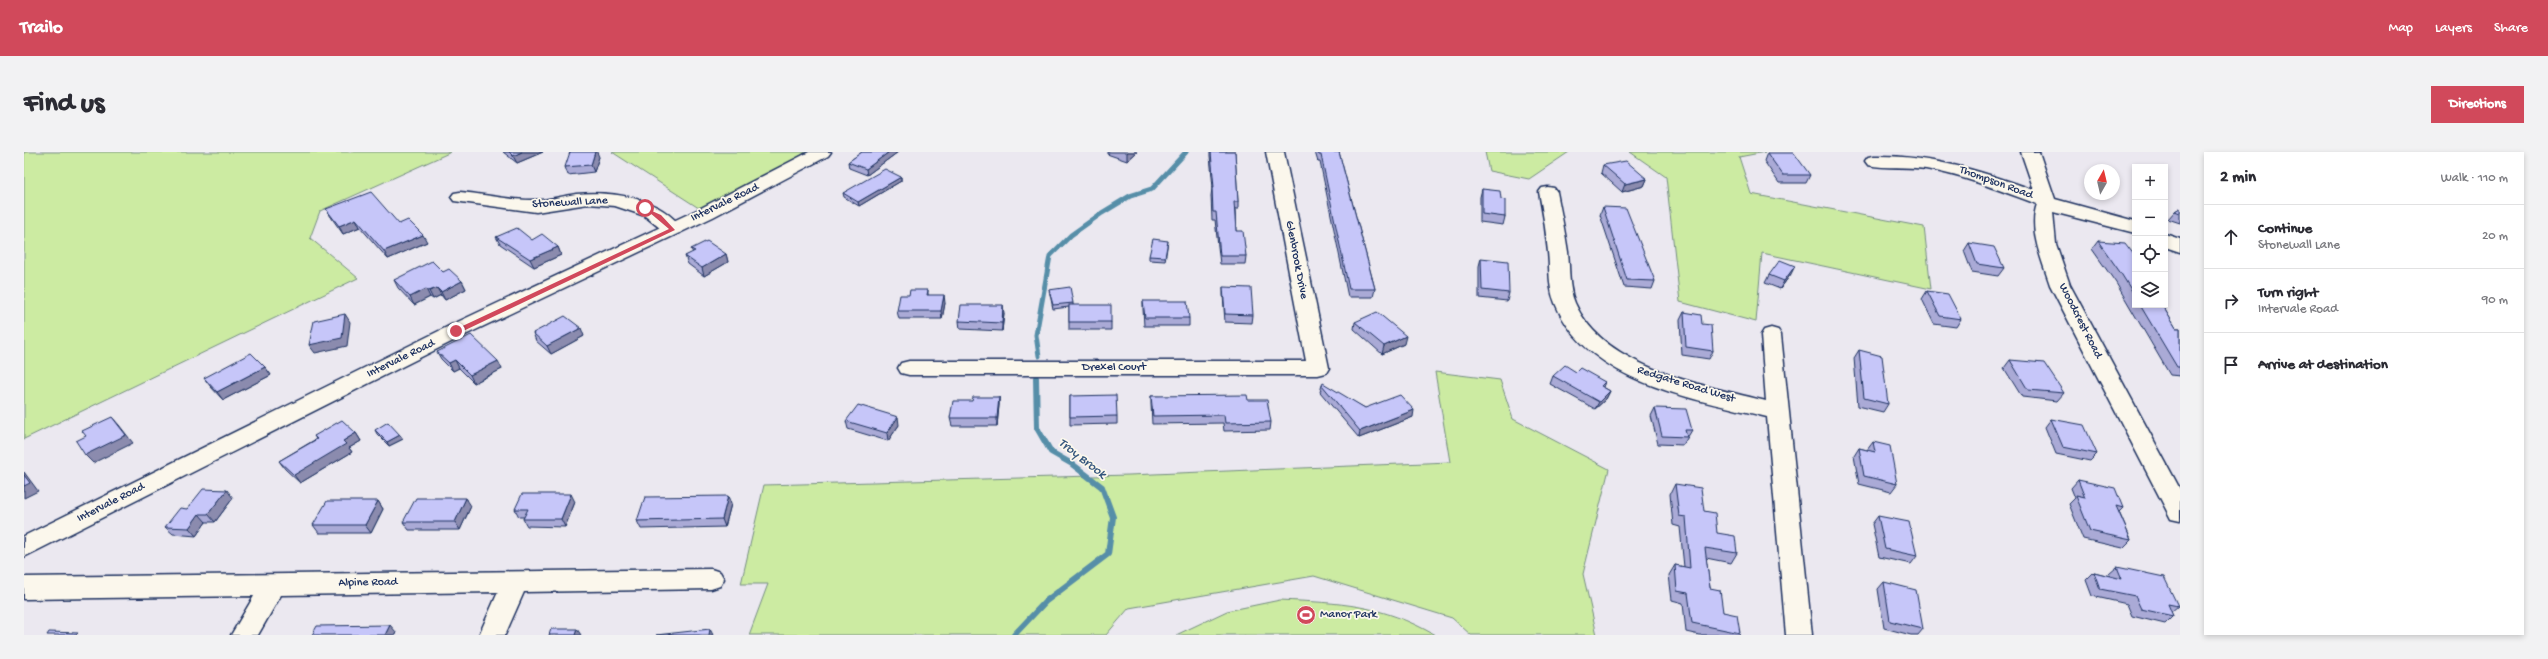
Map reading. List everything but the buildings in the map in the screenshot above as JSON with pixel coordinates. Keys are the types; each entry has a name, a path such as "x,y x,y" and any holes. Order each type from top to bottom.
{"street":[{"name":"Intervale Road","path":"24,547 442,338 673,229 776,178 822,152"},
{"name":"Glenbrook Drive","path":"1274,152 1318,368"},
{"path":"2030,152 2047,202 2132,226"},
{"name":"Thompson Road","path":"1874,161 1923,162 1960,169 2047,202"},
{"name":"Redgate Road West","path":"1548,192 1555,224 1565,304 1578,328 1613,358 1649,376 1779,412"},
{"name":"Stonewall Lane","path":"460,197 536,206 576,200 618,201 645,208 659,216 673,229"},
{"name":"Woodcrest Road","path":"2047,202 2044,212 2046,244 2060,286 2180,512"},
{"path":"2168,241 2180,246"},
{"path":"1771,335 1799,635"},
{"name":"Drexel Court","path":"909,368 1318,368"},
{"name":"Alpine Road","path":"25,588 711,579"},
{"path":"492,635 515,582"},
{"path":"244,635 274,584"}],"green space":[{"path":"24,152 451,152 320,211 310,238 358,278 24,439"},
{"path":"612,152 806,152 708,214"},
{"path":"1485,152 1569,152 1529,179 1489,171"},
{"path":"1630,152 1765,152 1739,157 1751,194 1924,227 1931,289 1762,253 1756,322 1680,302 1666,177"},
{"path":"1435,372 1500,380 1513,419 1609,469 1583,574 1597,635 1471,635 1452,618 1314,576 1129,608 1106,635 749,635 768,584 741,584 764,485 1129,475 1450,462"},
{"name":"Manor Park","path":"1280,600 1342,604 1378,611 1397,617 1435,635 1176,635 1227,611"}],"waterway":[{"name":"Troy Brook","path":"1039,356 1036,335 1050,256 1071,235 1102,213 1130,196 1152,189 1186,152"},
{"name":"Troy Brook","path":"1014,635 1046,601 1108,554 1113,517 1102,487 1072,464 1051,452 1037,428 1036,378"}],"place":[{"name":"Manor Park","path":"1306,615"}],"route":[{"path":"456,331 644,244 673,229 659,216 645,208"}]}
